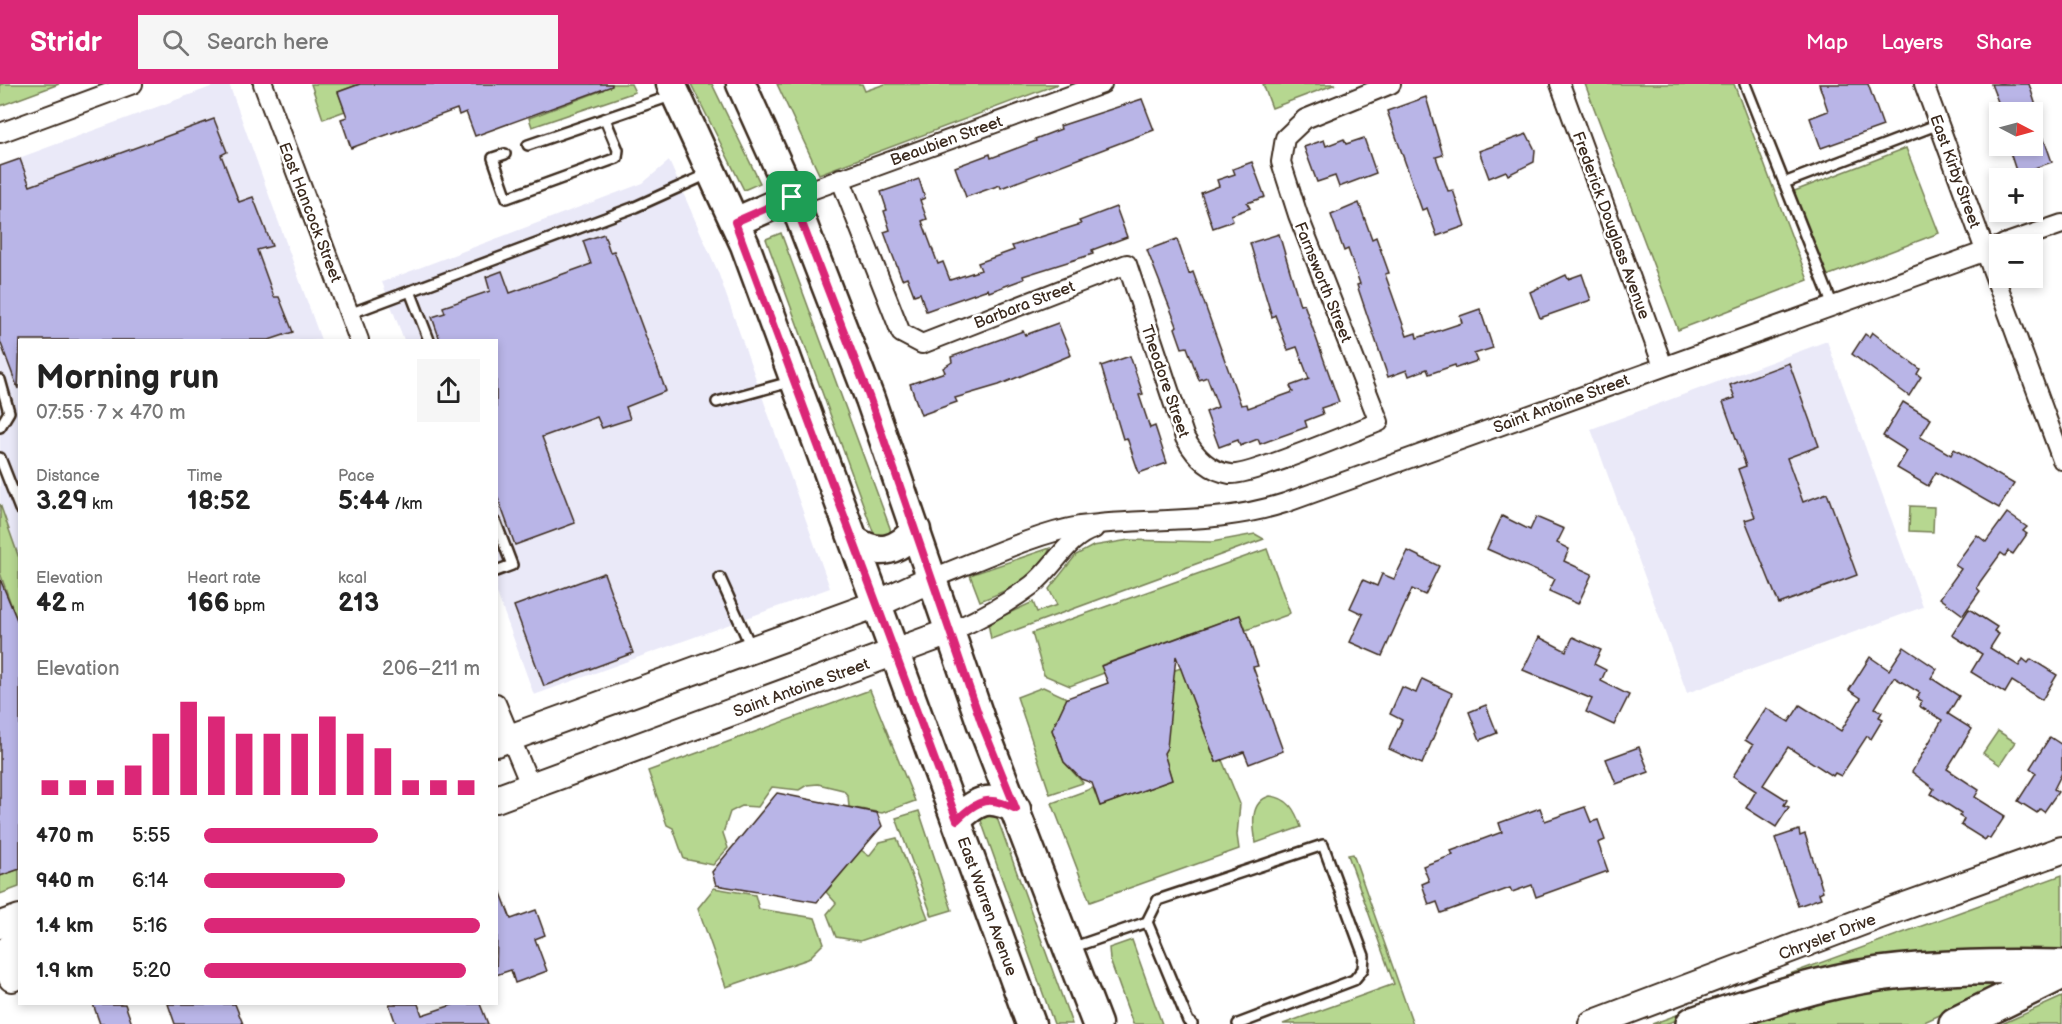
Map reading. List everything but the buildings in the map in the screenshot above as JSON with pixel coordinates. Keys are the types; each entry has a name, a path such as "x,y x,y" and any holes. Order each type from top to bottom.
{"highway":[{"path":"1693,1024 1826,984 1878,975 1998,966 2062,967"},
{"path":"1956,1024 2062,972"}],"main road":[{"path":"741,84 792,197 870,399 952,631 981,722 1097,1024"},
{"name":"East Warren Avenue","path":"674,89 735,222 896,653 1031,1024"},
{"path":"735,222 792,197"},
{"path":"855,542 876,552 891,550 904,544 915,530"},
{"path":"957,820 969,807 984,801 999,801 1016,809"}],"street":[{"path":"0,133 133,84"},
{"name":"East Hancock Street","path":"263,84 359,339"},
{"name":"Beaubien Street","path":"792,197 1102,84"},
{"name":"Farnsworth Street","path":"1232,475 1290,457 1379,422 1298,216 1281,162 1285,138 1305,119 1391,84"},
{"name":"Frederick Douglass Avenue","path":"1560,84 1663,366"},
{"name":"East Kirby Street","path":"1924,84 1989,242"},
{"name":"Barbara Street","path":"840,178 901,333 922,344 1127,264"},
{"path":"2033,234 2062,224"},
{"name":"Saint Antoine Street","path":"504,740 877,604 933,578 1048,535 1078,526 1203,520 1261,511 1989,250"},
{"name":"Theodore Street","path":"1127,264 1185,438 1195,456 1213,469 1232,475"},
{"name":"East Kirby Street","path":"2005,288 2062,460"},
{"name":"Saint Antoine Street","path":"498,798 952,631 999,608 1034,583 1078,536 1116,523"},
{"path":"498,712 504,740 531,787"},
{"name":"Chrysler Drive","path":"1592,1024 1880,915 2062,850"},
{"path":"0,925 18,919"},
{"path":"10,978 5,960 7,950 18,942"}],"lane":[{"path":"1745,84 1833,306"},
{"path":"528,145 604,119 674,89"},
{"path":"505,154 494,158 507,198 617,158 618,150 604,119"},
{"path":"1784,183 1939,124"},
{"path":"350,314 635,207 712,172"},
{"path":"410,291 429,339"},
{"path":"0,380 9,412 0,428"},
{"path":"717,402 795,381"},
{"path":"0,458 18,504"},
{"path":"498,528 512,565 498,570"},
{"path":"720,578 752,650"},
{"path":"1069,949 1147,921 1158,900 1323,845 1364,956 1363,969 1354,980 1238,1024"},
{"path":"1147,921 1188,1022 1192,1024"}],"shaded area":[{"path":"219,84 229,84 321,339 18,339 18,885 0,891 0,165"},
{"path":"669,161 718,272 830,588 534,695 498,596 498,339 404,339 382,282 643,183"},
{"path":"1827,341 1923,607 1687,693 1591,429"}],"green space":[{"path":"0,84 59,84 0,106"},
{"path":"311,84 360,84 338,92 345,111 323,119"},
{"path":"600,84 631,84 635,92 532,127 529,118 603,90"},
{"path":"691,84 712,84 760,183 744,190"},
{"path":"777,84 862,84 865,91 885,84 1058,84 819,174"},
{"path":"1263,84 1336,84 1272,108"},
{"path":"1585,84 1734,84 1808,280 1678,330"},
{"path":"1906,148 1939,233 1824,277 1792,192"},
{"path":"781,233 891,536 875,537 766,239"},
{"path":"0,504 18,555 18,624 0,573"},
{"path":"1910,506 1934,507 1933,532 1909,531"},
{"path":"1255,534 1264,539 991,639 988,623 1033,602 1037,612 1057,605 1049,589 1076,555 1093,546 1129,540 1212,542"},
{"path":"1050,548 1039,566 1021,581 980,601 970,575"},
{"path":"1267,549 1290,613 1287,615 1246,630 1240,615 1102,665 1104,673 1070,686 1044,675 1032,633"},
{"path":"1181,668 1216,762 1222,760 1240,804 1237,835 1239,849 1090,902 1052,803 1093,788 1100,806 1172,780 1165,758 1162,756 1152,678"},
{"path":"1043,687 1067,698 1052,730 1064,762 1083,783 1050,794 1017,697"},
{"path":"870,690 915,801 882,813 849,807 848,796 843,790 818,784 807,785 799,790 772,787 758,807 742,806 730,812 723,833 728,848 713,865 684,859 673,828 667,825 648,771"},
{"path":"1998,731 2015,742 2000,765 1983,753"},
{"path":"1270,796 1287,802 1301,827 1256,843 1254,815 1259,803"},
{"path":"919,811 952,910 932,916 896,818"},
{"path":"979,815 996,815 1072,1024 1054,1024"},
{"path":"897,838 928,918 860,941 836,937 827,914 836,903 826,892 861,850 869,856 880,842"},
{"path":"1353,854 1413,1024 1283,1024 1394,984 1348,855"},
{"path":"18,869 18,887 0,894 0,876"},
{"path":"2062,875 2062,953 1802,981 1665,1024 1652,1024"},
{"path":"714,888 755,895 759,909 815,918 824,943 808,959 726,987 698,908"},
{"path":"1132,940 1162,1024 1133,1024 1110,960 1109,948"},
{"path":"2006,985 1920,1024 1739,1024 1828,997 1886,987"},
{"path":"2062,997 2062,1024 2002,1024"}],"route":[{"path":"792,197 870,399 952,631 981,722 1016,809 999,801 984,801 969,807 957,820 735,222 792,197"}]}
